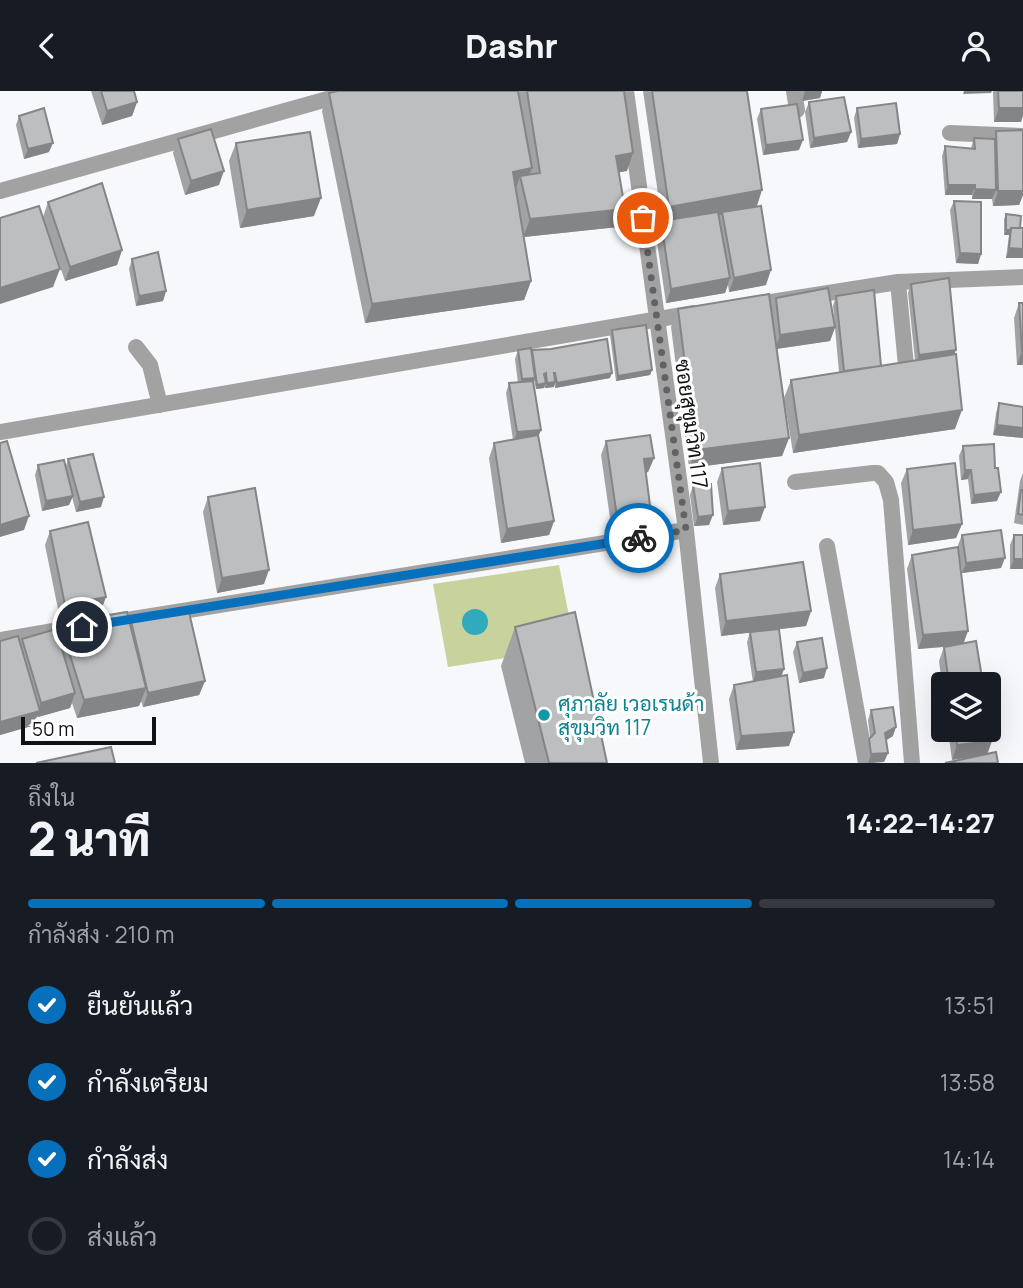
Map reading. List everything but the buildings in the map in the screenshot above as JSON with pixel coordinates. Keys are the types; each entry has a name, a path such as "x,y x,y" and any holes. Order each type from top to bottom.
{"street":[{"path":"0,191 356,91"},
{"name":"ซอยสุขุมวิท 117","path":"626,91 686,530 711,763"},
{"path":"794,91 797,110"},
{"path":"950,133 1023,136"},
{"path":"737,307 898,282 1023,277"},
{"path":"898,282 907,376"},
{"path":"0,432 710,311"},
{"path":"136,347 150,365 160,405"},
{"path":"795,482 878,473 886,482 891,500 912,763"},
{"path":"0,640 686,530"},
{"path":"827,546 866,763"}],"green space":[{"path":"559,565 575,647 448,667 433,584"}],"water":[{"path":"475,609 484,613 488,622 484,631 475,635 466,631 462,622 466,613"}],"way so far":[{"path":"639,538 686,530 643,218"}],"place":[{"name":"ศุภาลัย เวอเรนด้า สุขุมวิท 117","path":"544,715"}],"route":[{"path":"82,627 639,538"}]}
